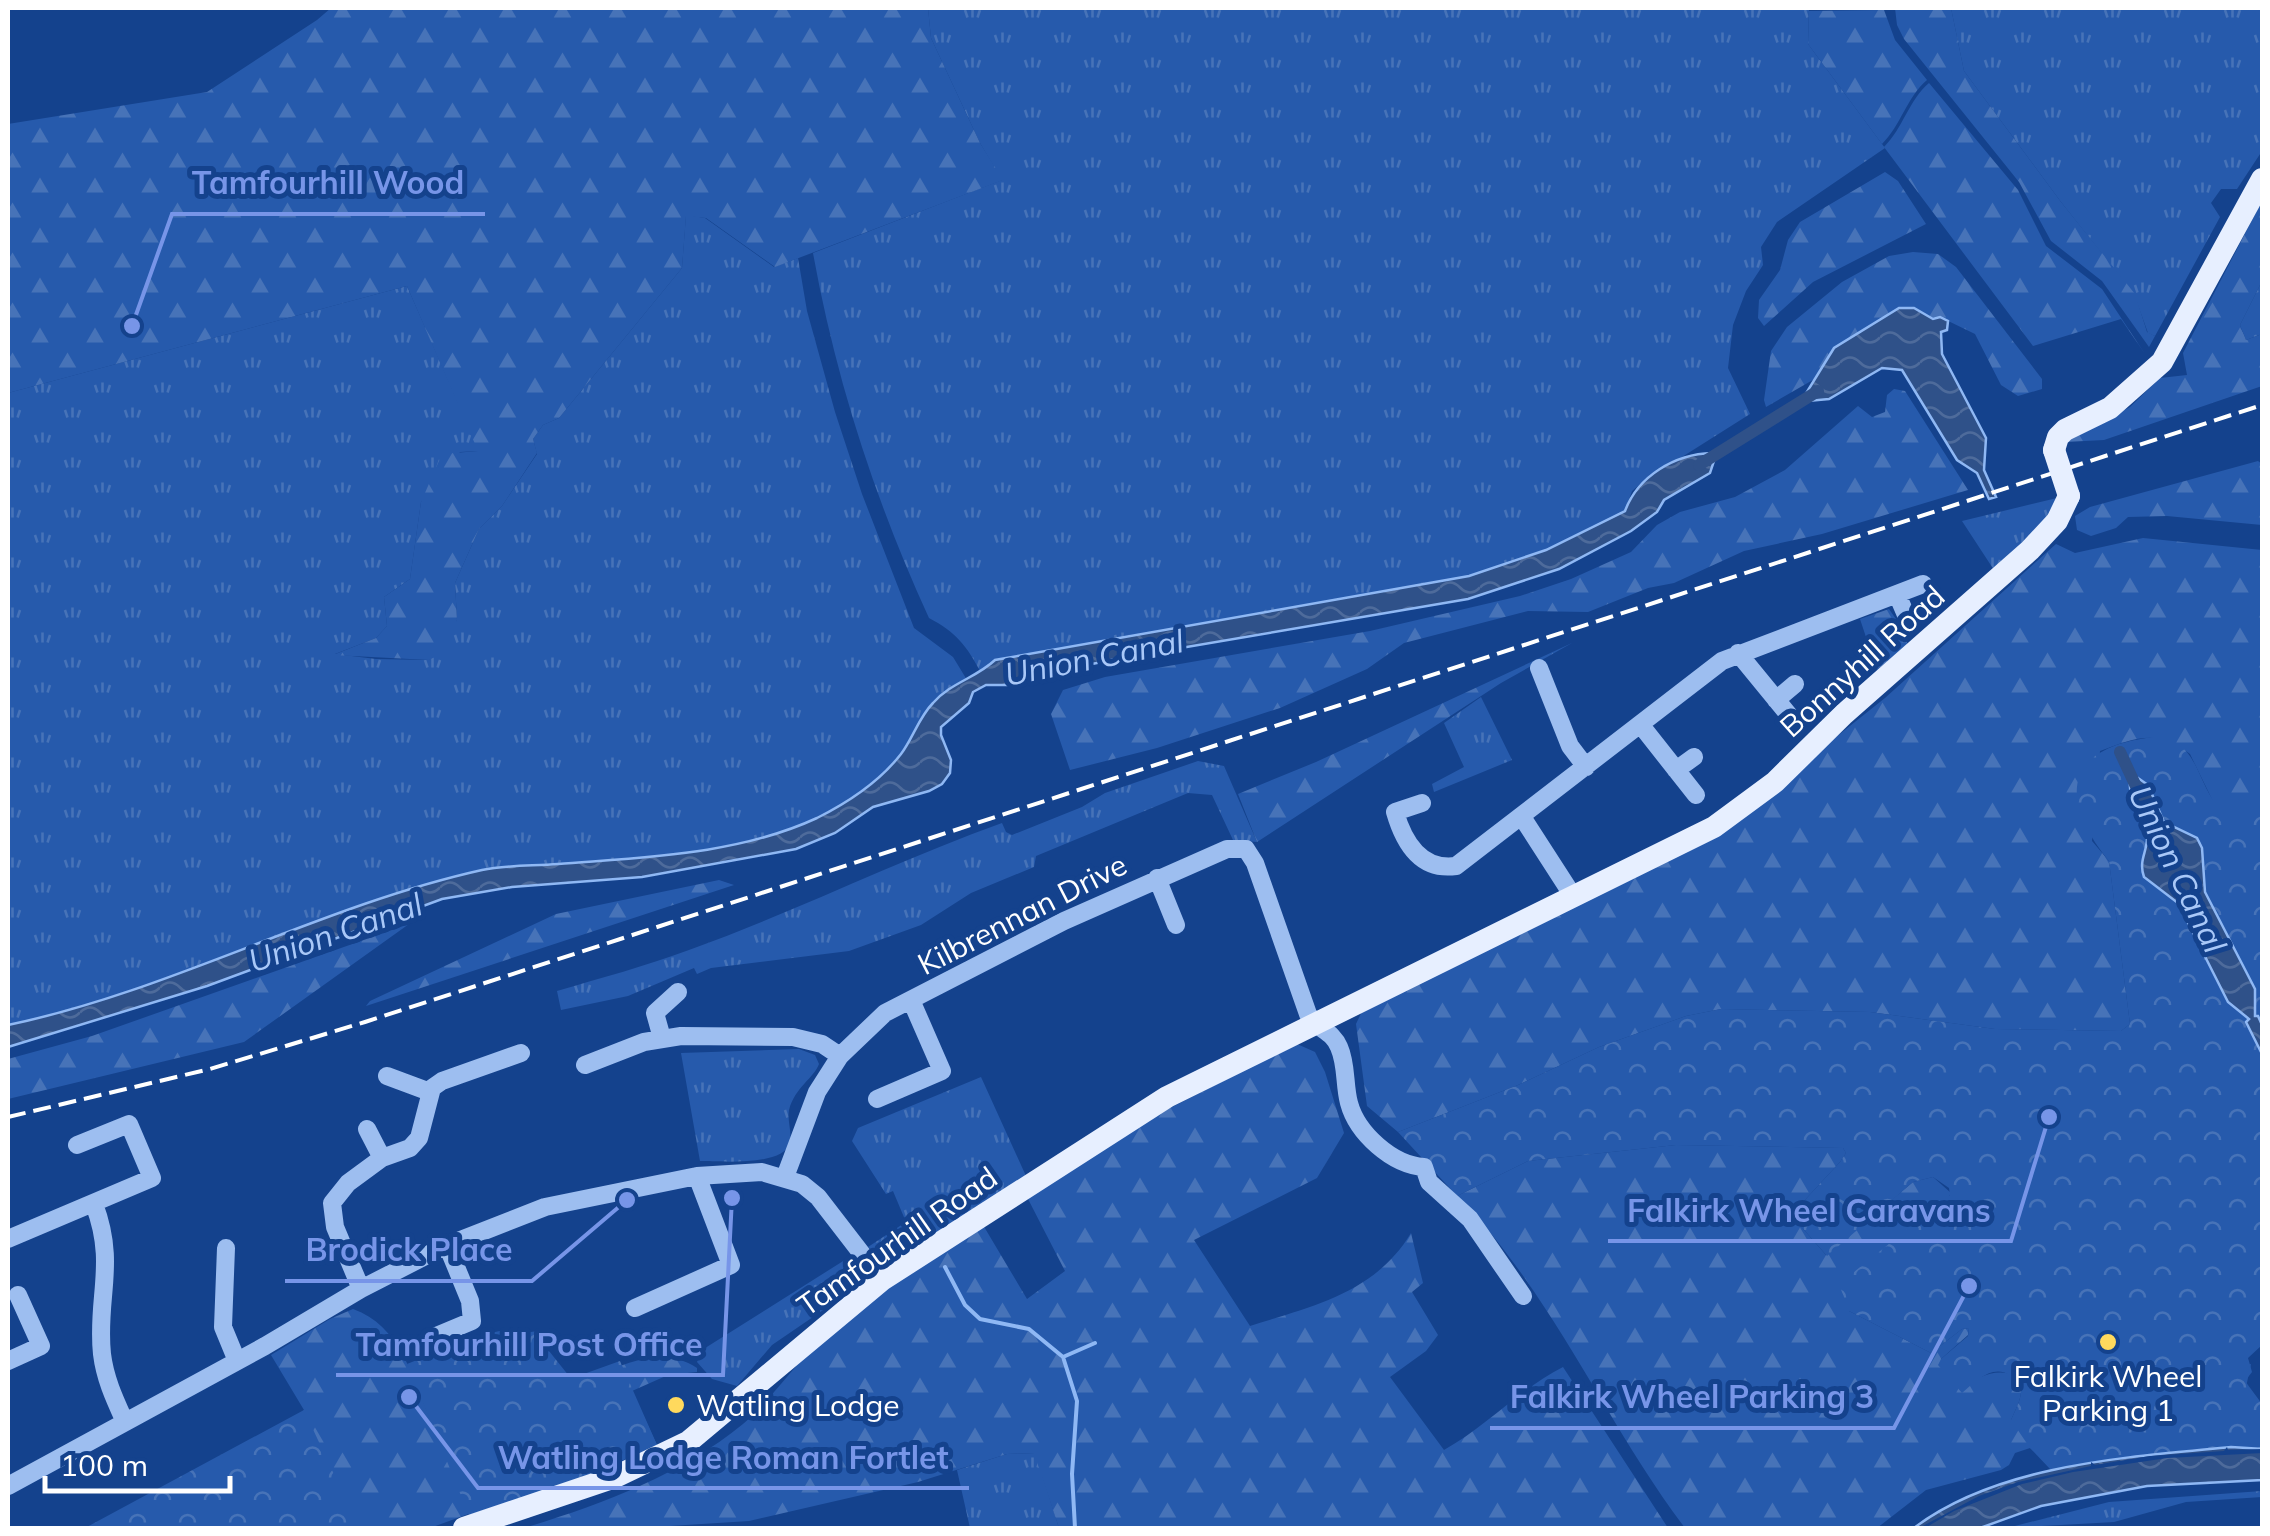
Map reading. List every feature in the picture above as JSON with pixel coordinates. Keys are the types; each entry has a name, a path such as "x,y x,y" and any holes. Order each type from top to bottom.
{"main road":[{"name":"Bonnyhill Road","path":"1315,1026 1714,827 1762,793 1844,714 2030,550 2057,521 2069,496 2054,450 2058,437 2110,408 2162,362 2262,179"},
{"name":"Tamfourhill Road","path":"464,1528 615,1477 688,1442 882,1280 1167,1098 1315,1026"}],"street":[{"path":"1422,803 1395,812 1401,831 1428,864 1441,868 1461,863 1722,661 1924,584"},
{"path":"1897,594 1906,616"},
{"path":"1738,653 1796,725"},
{"path":"1540,668 1570,746 1586,767"},
{"path":"1776,700 1796,684"},
{"path":"1640,724 1696,796"},
{"path":"1676,770 1694,756"},
{"path":"1522,817 1573,896"},
{"name":"Kilbrennan Drive","path":"785,1177 817,1092 840,1056 885,1014 1157,878 1227,849 1246,849 1256,862 1315,1026"},
{"name":"Kilbrennan Drive","path":"1157,878 1176,925"},
{"path":"662,1038 655,1013 678,992"},
{"name":"Kilbrennan Drive","path":"877,1099 942,1072 911,1000"},
{"path":"1315,1026 1332,1034 1338,1043 1344,1058 1350,1106 1358,1123 1388,1154 1424,1168 1430,1182 1470,1219 1524,1296"},
{"path":"586,1065 662,1038 793,1037 822,1044 840,1056"},
{"path":"361,1289 335,1228 332,1202 382,1158 410,1148 419,1138 430,1092 442,1081 521,1053"},
{"path":"387,1076 430,1092"},
{"path":"8,1239 152,1178 129,1124 77,1146"},
{"path":"368,1130 382,1158"},
{"path":"8,1486 361,1289 447,1245 545,1207 696,1176 762,1172 802,1184 818,1197 882,1280"},
{"path":"635,1308 731,1265 696,1176"},
{"path":"94,1204 107,1248 101,1349 108,1384 125,1422"},
{"path":"428,1339 472,1321 470,1301 447,1245"},
{"path":"226,1248 223,1327 238,1361"},
{"path":"8,1361 40,1346 18,1295"}],"green space":[{"path":"331,8 928,8 931,38 980,143 1003,180 775,267 706,218 686,216 682,268 559,418 543,425 533,439 537,453 502,506 479,529 455,583 457,620 446,651 429,660 333,655 376,638 387,626 384,597 410,579 421,502 442,454 478,451 407,286 8,393 8,124 207,92"},
{"path":"928,8 1809,8 1808,44 1885,148 1777,222 1761,247 1763,265 1746,291 1733,325 1728,368 1750,414 1644,481 1632,491 1625,511 1546,550 1469,576 995,660 981,673 960,641 929,618 891,529 859,439 833,347 813,253 1002,180 980,143 931,38"},
{"path":"1895,8 1951,8 1964,71 2135,294 2147,332 2155,336 2149,347 2102,281 2051,241 2019,182 1904,39"},
{"path":"1951,8 2262,8 2262,151 2237,189 2221,189 2211,203 2220,217 2155,336 2148,333 2134,294 1964,71"},
{"path":"1884,10 1895,40 1927,80 1882,144 1808,44 1809,11"},
{"path":"1929,83 2018,190 2046,246 2102,289 2145,354 2121,319 2033,346 1884,147"},
{"path":"1885,172 1898,181 1926,224 1813,282 1764,326 1758,318 1759,300 1780,270 1788,240 1800,222"},
{"path":"2262,201 2262,281 2240,325 2246,340 2262,334 2262,386 2104,440 2065,442 2130,407 2160,378 2187,375 2183,353"},
{"path":"686,215 705,218 774,267 798,258 807,311 835,412 914,628 953,657 967,680 936,703 898,757 869,785 824,814 783,831 692,852 504,867 464,874 388,897 130,991 8,1025 8,393 407,286 479,451 460,452 421,502 410,579 384,597 387,626 376,638 335,654 429,660 457,620 455,583 479,529 502,506 537,454 533,439 543,425 559,418 682,268"},
{"path":"1913,252 1938,254 1956,267 2042,379 2042,389 2018,396 2001,385 1975,334 1940,317 1933,320 1921,311 1899,308 1834,348 1818,377 1766,407 1771,351 1787,327 1842,282 1889,256"},
{"path":"2262,281 2262,334 2246,340 2240,325"},
{"path":"1894,389 1905,391 1968,490 1822,534 1744,551 1674,583 1648,588 1588,612 1528,611 1404,643 1367,669 1280,708 1157,748 1070,770 1051,714 1063,690 1105,677 1370,631 1520,596 1571,579 1631,552 1657,525 1680,512 1735,497 1785,470 1858,406 1872,417 1885,412 1887,395"},
{"path":"2258,461 2262,464 2262,525 2167,516 2128,517 2116,528 2091,536 2077,530 2075,516 2090,507"},
{"path":"2057,498 2045,522 1994,570 1962,521"},
{"path":"2143,538 2262,550 2262,902 2190,754 2157,738 2135,739 2100,751 2092,841 2109,861 2130,1024 2121,1031 1995,1029 1870,1012 1721,1009 1686,1016 1599,1047 1518,1085 1398,1132 1367,1106 1356,1024 1364,1007 1708,839 1885,698 2056,544 2075,553"},
{"path":"1889,609 1907,635 1907,646 1877,670 1860,619"},
{"path":"1572,643 1501,683 1257,842 1238,794"},
{"path":"1481,697 1512,760 1434,792 1432,784 1464,767 1444,723"},
{"path":"2154,737 2179,745 2187,752 2216,804 2242,824 2262,805 2262,1345 2248,1358 2252,1372 2245,1381 2262,1404 2262,1449 2183,1451 2051,1470 2011,1420 2021,1393 2016,1380 1998,1371 1979,1379 1962,1393 1938,1365 1968,1336 1969,1328 1962,1329 1931,1353 1849,1311 1839,1284 1950,1195 1949,1188 1933,1177 1913,1182 1827,1256 1791,1215 1840,1162 1846,1153 1843,1148 1676,1145 1528,1161 1457,1196 1398,1132 1518,1085 1599,1047 1686,1016 1721,1009 1870,1012 1995,1029 2121,1031 2130,1024 2109,861 2092,838 2077,796 2079,779 2087,764 2102,752"},
{"path":"1198,761 1224,766 1257,842 1233,840 1212,795 1188,793 1036,856 1034,867 971,893 921,925 849,951 711,968 697,974 694,968 628,996 561,1010 557,991 729,935 1002,823 1012,835 1082,807 1105,793"},
{"path":"719,880 734,885 366,1006 556,914"},
{"path":"409,924 244,1042 8,1099 8,1059 92,1036"},
{"path":"1297,1044 1315,1052 1344,1133 1317,1178 1194,1240 1250,1326 1319,1304 1361,1284 1380,1270 1411,1233 1423,1283 1412,1292 1438,1335 1426,1351 1390,1377 1444,1450 1563,1367 1668,1528 1059,1528 1034,1453 1007,1454 918,1482 749,1521 638,1528 524,1528 639,1486 719,1442 754,1414 811,1350 840,1324 983,1225 1027,1299 1065,1271 1027,1197 1166,1110"},
{"path":"799,1049 815,1055 819,1064 792,1102 790,1142 785,1150 776,1156 750,1161 700,1161 681,1053"},
{"path":"981,1077 1026,1176 885,1262 868,1247 906,1222 893,1191 886,1194 852,1141 858,1128"},
{"path":"1676,1145 1843,1148 1846,1153 1840,1162 1791,1215 1826,1255 1913,1182 1933,1177 1951,1193 1948,1198 1849,1311 1931,1353 1962,1329 1969,1328 1968,1335 1941,1359 1981,1377 1999,1373 2015,1377 2021,1393 2011,1420 2251,1364 2246,1387 2036,1452 2030,1448 2015,1453 2001,1470 1926,1490 1877,1528 1685,1528 1521,1272 1457,1196 1528,1161"},
{"path":"848,1258 854,1269 851,1291 772,1345 737,1386 712,1379 697,1362 702,1350"},
{"path":"353,1309 369,1317 393,1339 429,1416 537,1402 617,1367 658,1357 678,1359 697,1368 697,1372 668,1375 632,1391 657,1445 430,1528 185,1528 304,1410 271,1355"},
{"path":"513,1328 544,1330 548,1338 545,1346 569,1376 620,1361 657,1445 588,1476 469,1515 407,1364 477,1336"},
{"path":"304,1410 359,1528 85,1528"},
{"path":"1035,1453 1059,1528 970,1528 957,1470 1007,1454"},
{"path":"2262,1491 2262,1497 2186,1502 2114,1522 2007,1528 2109,1502"}],"water":[{"path":"1899,308 1914,308 1933,319 1948,321 1947,330 1941,332 1942,354 1986,438 1984,470 1996,497 1989,499 1977,473 1957,460 1902,370 1882,368 1829,399 1808,401 1805,395 1834,348"},
{"path":"1712,453 1715,458 1710,473 1664,500 1657,512 1631,531 1559,569 1468,599 1116,659 1008,685 986,685 973,692 969,703 941,727 951,760 950,773 942,784 873,807 835,833 796,849 642,877 512,887 442,899 207,986 8,1047 8,1025 128,991 422,886 491,868 690,852 786,830 828,812 873,782 901,754 940,696 995,660 1469,576 1546,550 1625,511 1639,487 1660,469 1698,454"},
{"path":"2138,778 2148,785 2164,822 2197,838 2202,848 2205,892 2255,989 2255,1016 2262,1025 2262,1054 2246,1022 2249,1019 2228,1002 2178,903 2144,877 2147,836 2130,789 2130,782"},
{"path":"2231,1447 2262,1449 2262,1480 2147,1486 2041,1506 1980,1528 1914,1528 1948,1507 2024,1477 2108,1460"}],"pier":[{"path":"2227,1447 2262,1449 2262,1453 2167,1458 2073,1472 2022,1484 1919,1528 1979,1496 2018,1482 2091,1466 2091,1462 2095,1465 2150,1456 2224,1451"}],"waterway":[{"name":"Union Canal","path":"1699,465 1818,391"},
{"name":"Union Canal","path":"2120,752 2140,795"},
{"path":"945,1267 965,1305 980,1319 1029,1329 1063,1357 1077,1401 1072,1474 1075,1528"},
{"path":"1063,1357 1095,1343"}],"railway":[{"path":"8,1117 210,1069 365,1022 2262,405"}],"place":[{"name":"Tamfourhill Wood","path":"132,326"},
{"name":"Falkirk Wheel Caravans","path":"2049,1117"},
{"name":"Tamfourhill Post Office","path":"732,1198"},
{"name":"Brodick Place","path":"627,1200"},
{"name":"Falkirk Wheel Parking 3","path":"1969,1286"},
{"name":"Falkirk Wheel Parking 1","path":"2108,1342"},
{"name":"Watling Lodge Roman Fortlet","path":"409,1397"},
{"name":"Watling Lodge","path":"676,1405"}]}
